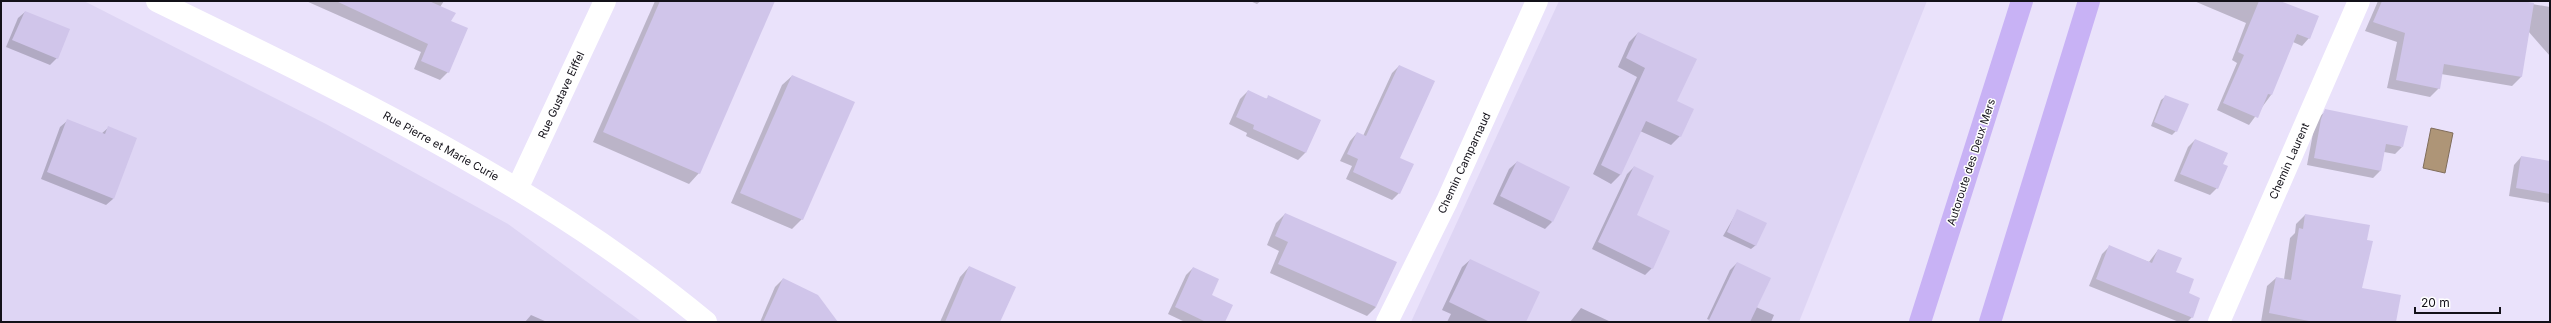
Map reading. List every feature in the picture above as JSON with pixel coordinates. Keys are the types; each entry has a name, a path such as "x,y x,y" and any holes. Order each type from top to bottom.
{"highway":[{"name":"Autoroute des Deux Mers","path":"1920,322 2022,1"},
{"path":"1990,322 2089,1"}],"street":[{"name":"Rue Pierre et Marie Curie","path":"157,1 354,97 517,189 654,279 706,322"},
{"name":"Rue Gustave Eiffel","path":"517,189 605,1"},
{"name":"Chemin Camparnaud","path":"1387,322 1447,202 1538,1"},
{"name":"Chemin Laurent","path":"2219,322 2359,1"}],"shaded area":[{"path":"1,1 84,1 326,124 508,224 642,322 1,322"},
{"path":"1559,1 1927,1 1799,322 1411,322"},
{"path":"2431,128 2453,133 2445,173 2423,168"}],"building":[{"path":"336,1 429,1 456,13 451,21 468,28 449,73 421,61 428,44"},
{"path":"660,1 775,1 700,174 603,132"},
{"path":"2259,1 2280,1 2319,16 2310,39 2297,34 2272,95 2268,94 2258,118 2223,103 2244,55 2238,52"},
{"path":"2382,1 2522,1 2534,3 2522,77 2444,64 2440,89 2396,80 2405,33 2373,22"},
{"path":"25,11 70,29 58,59 12,40"},
{"path":"1638,32 1697,59 1677,101 1694,109 1681,137 1646,121 1621,175 1601,165 1645,68 1626,58"},
{"path":"1399,65 1435,81 1400,158 1414,164 1400,194 1353,172 1358,159 1347,154 1357,132 1366,136"},
{"path":"792,75 855,102 803,220 740,193"},
{"path":"1248,90 1267,99 1268,95 1321,120 1306,153 1253,129 1254,125 1236,117"},
{"path":"2165,95 2189,104 2177,132 2154,122"},
{"path":"2325,109 2408,126 2403,147 2386,144 2381,171 2314,158 2321,119"},
{"path":"67,119 105,134 108,126 137,138 114,199 47,172"},
{"path":"2195,139 2228,153 2223,164 2228,166 2218,189 2180,174"},
{"path":"2521,156 2550,161 2550,194 2516,188"},
{"path":"1517,161 1570,187 1553,222 1500,196"},
{"path":"1634,166 1654,176 1637,215 1670,231 1653,269 1598,242"},
{"path":"1737,209 1767,223 1756,246 1727,232"},
{"path":"1285,213 1397,262 1376,307 1278,264 1288,242 1275,236"},
{"path":"2305,214 2370,225 2367,240 2373,241 2362,288 2401,295 2396,322 2314,322 2269,313 2276,277 2291,280 2299,228 2303,229"},
{"path":"2109,245 2152,263 2158,249 2182,258 2176,272 2194,279 2189,293 2200,298 2193,318 2096,279"},
{"path":"1470,259 1540,292 1526,322 1490,322 1449,302"},
{"path":"1737,262 1771,278 1750,322 1708,322"},
{"path":"969,266 1016,287 1000,322 945,322"},
{"path":"1193,267 1219,279 1212,295 1233,305 1225,322 1206,322 1175,307"},
{"path":"783,278 818,295 838,322 763,322"}]}
